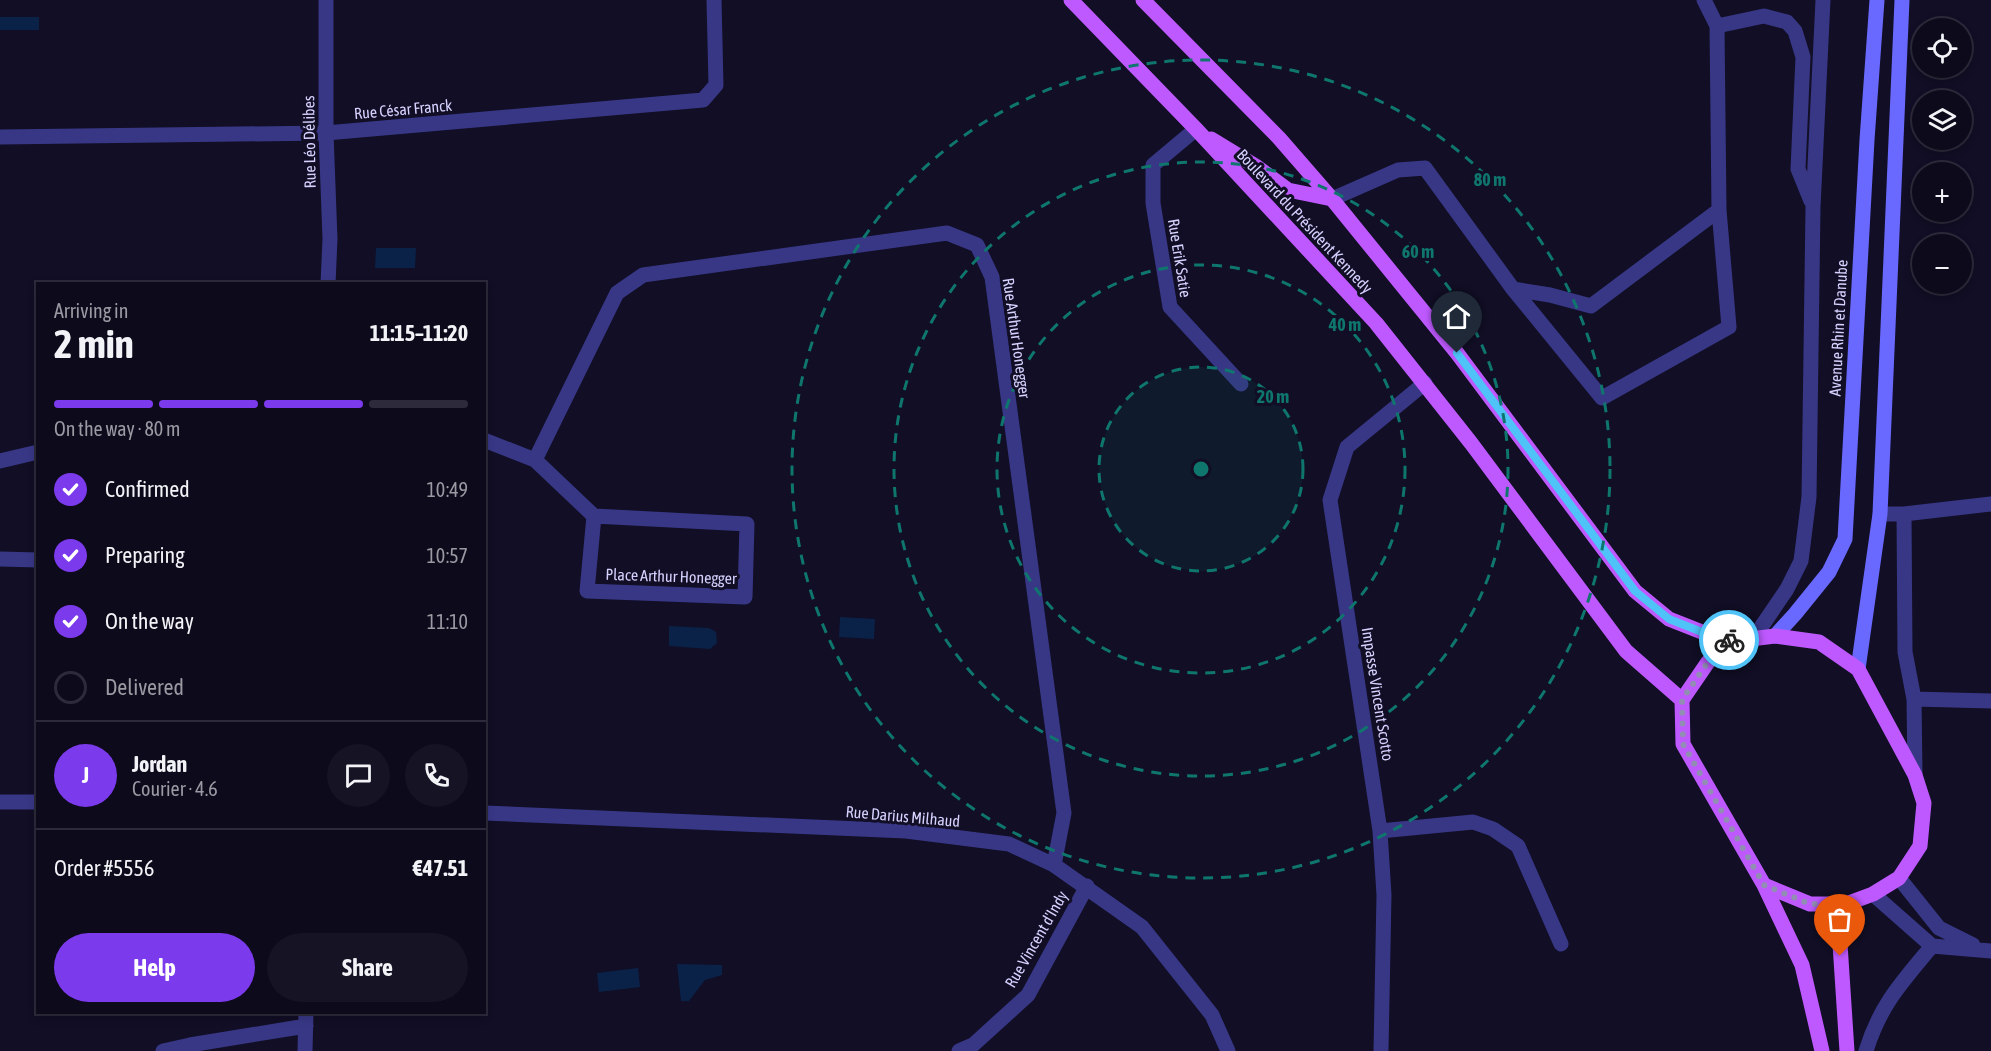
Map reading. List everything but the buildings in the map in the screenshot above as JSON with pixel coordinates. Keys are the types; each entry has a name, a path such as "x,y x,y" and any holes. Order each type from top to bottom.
{"main road":[{"name":"Boulevard du Président Kennedy","path":"1071,0 1196,129 1376,323 1425,383 1626,651 1682,700"},
{"name":"Boulevard du Président Kennedy","path":"1143,0 1279,138 1332,199 1457,353 1635,591 1669,619 1707,634 1734,641"},
{"name":"Avenue Rhin et Danube","path":"1775,636 1829,572 1845,538 1877,0"},
{"path":"1858,669 1880,514 1902,0"},
{"path":"1196,129 1288,189 1332,199"},
{"path":"1764,885 1810,904 1846,904 1873,894 1899,878 1920,846 1923,803 1915,775 1858,669 1819,642 1775,636 1734,641 1708,662 1682,700 1683,744 1764,885 1802,965 1822,1051"},
{"path":"1846,904 1845,925 1840,944 1847,1051"}],"street":[{"name":"Rue Léo Délibes","path":"326,0 326,133 330,239 328,282"},
{"name":"Rue César Franck","path":"0,137 326,133 703,100 716,85 714,0"},
{"path":"1332,199 1398,170 1425,168 1513,289 1602,398 1729,327 1719,210 1716,26 1704,0"},
{"path":"1753,639 1787,589 1801,561 1809,497 1813,207 1823,0"},
{"path":"1716,26 1764,16 1787,22 1795,31 1803,57 1798,169 1813,207"},
{"name":"Rue Erik Satie","path":"1196,129 1153,165 1153,203 1170,307 1241,384"},
{"path":"1513,289 1550,295 1591,306 1719,210"},
{"name":"Rue Arthur Honegger","path":"535,460 617,293 643,275 947,233 977,245 992,277 1064,813 1054,865"},
{"name":"Impasse Vincent Scotto","path":"1381,1051 1384,895 1380,831 1330,500 1347,447 1425,383"},
{"path":"486,441 535,460 594,516"},
{"path":"0,461 36,452"},
{"path":"1880,514 1904,514 1991,504"},
{"path":"1904,514 1905,652 1914,699 1915,775"},
{"name":"Place Arthur Honegger","path":"594,516 747,524 745,597 587,591 594,516"},
{"path":"0,559 36,560"},
{"path":"1914,699 1991,701"},
{"path":"0,802 36,802"},
{"name":"Rue Darius Milhaud","path":"486,813 906,831 1009,844 1054,865 1087,886 1142,927 1212,1015 1228,1051"},
{"path":"1380,831 1473,822 1493,829 1518,846 1562,944"},
{"path":"1899,878 1939,928 1986,950"},
{"name":"Rue Vincent d'Indy","path":"959,1051 973,1045 1028,995 1087,886"},
{"path":"1873,894 1932,946 1986,950"},
{"path":"1866,1051 1873,1029 1895,989 1932,946"},
{"path":"163,1051 306,1019 305,1051"}],"water":[{"path":"0,17 39,17 39,30 0,30"},
{"path":"376,248 416,248 415,268 375,268"},
{"path":"840,617 875,619 874,639 839,637"},
{"path":"669,626 709,628 716,632 717,643 710,649 669,646"},
{"path":"677,964 722,965 722,975 705,980 689,1001 681,1001"},
{"path":"638,968 640,987 599,992 597,973"}],"way so far":[{"path":"1729,640 1734,641 1708,662 1682,700 1683,744 1764,885 1810,904 1846,904 1840,956"}],"route":[{"path":"1457,353 1635,591 1669,619 1729,640"}]}
